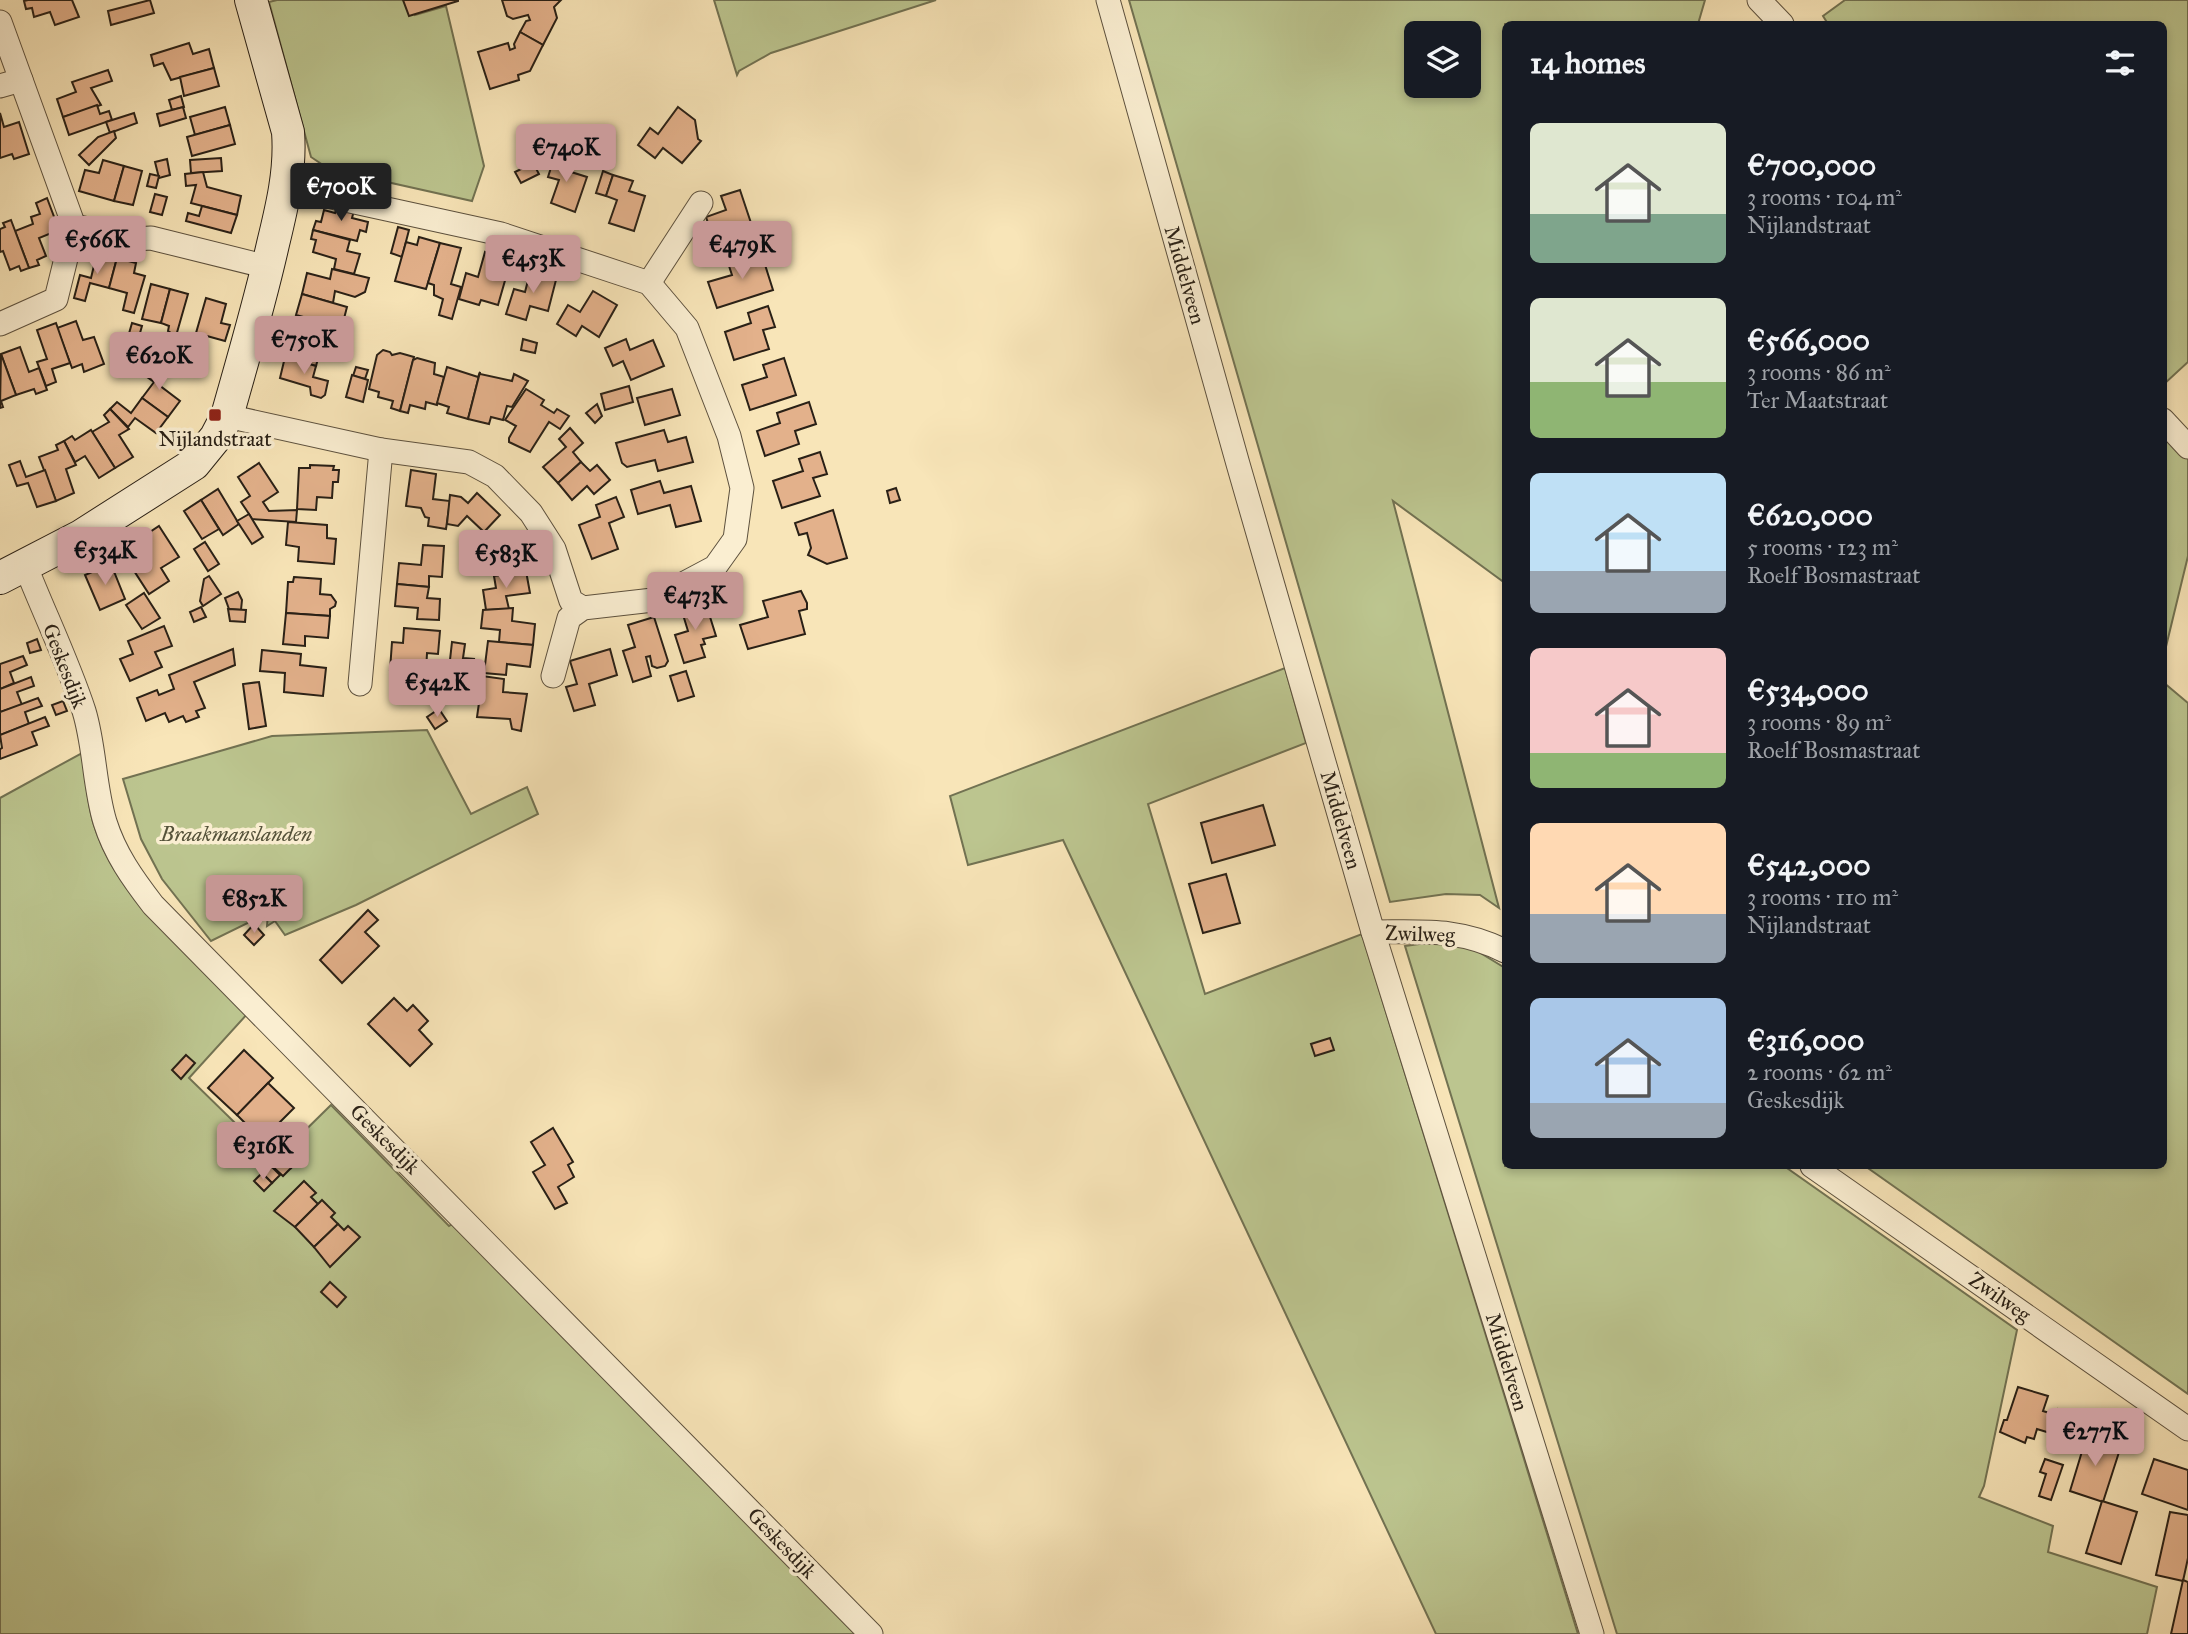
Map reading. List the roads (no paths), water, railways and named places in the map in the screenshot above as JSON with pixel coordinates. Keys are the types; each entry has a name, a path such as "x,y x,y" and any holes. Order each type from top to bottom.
{"street":[{"path":"13,573 81,536 194,464 216,437 227,416 268,267 286,187 290,153 288,132 251,0"},
{"name":"Middelveen","path":"1108,0 1373,932 1592,1634"},
{"path":"1759,0 1779,21"},
{"path":"0,22 10,83 74,226 56,299 0,324"},
{"path":"286,187 501,234 649,283 687,328 729,436 742,488 735,539 715,566 653,600 583,608 569,618 553,676"},
{"path":"649,283 701,203"},
{"path":"74,226 135,239 151,238 268,267"},
{"path":"227,416 381,450 469,462 495,476 531,513 554,549 571,601 583,608"},
{"path":"2167,424 2188,447"},
{"path":"360,684 381,450"},
{"name":"Geskesdijk","path":"13,573 83,710 92,743 104,820 118,856 153,905 871,1634"},
{"name":"Zwilweg","path":"1373,932 1445,931 1481,939 1502,950"},
{"name":"Zwilweg","path":"1816,1169 2188,1429"}],"place":[{"name":"Nijlandstraat","path":"215,415"}],"park label":[{"name":"Braakmanslanden","path":"236,834"}]}
